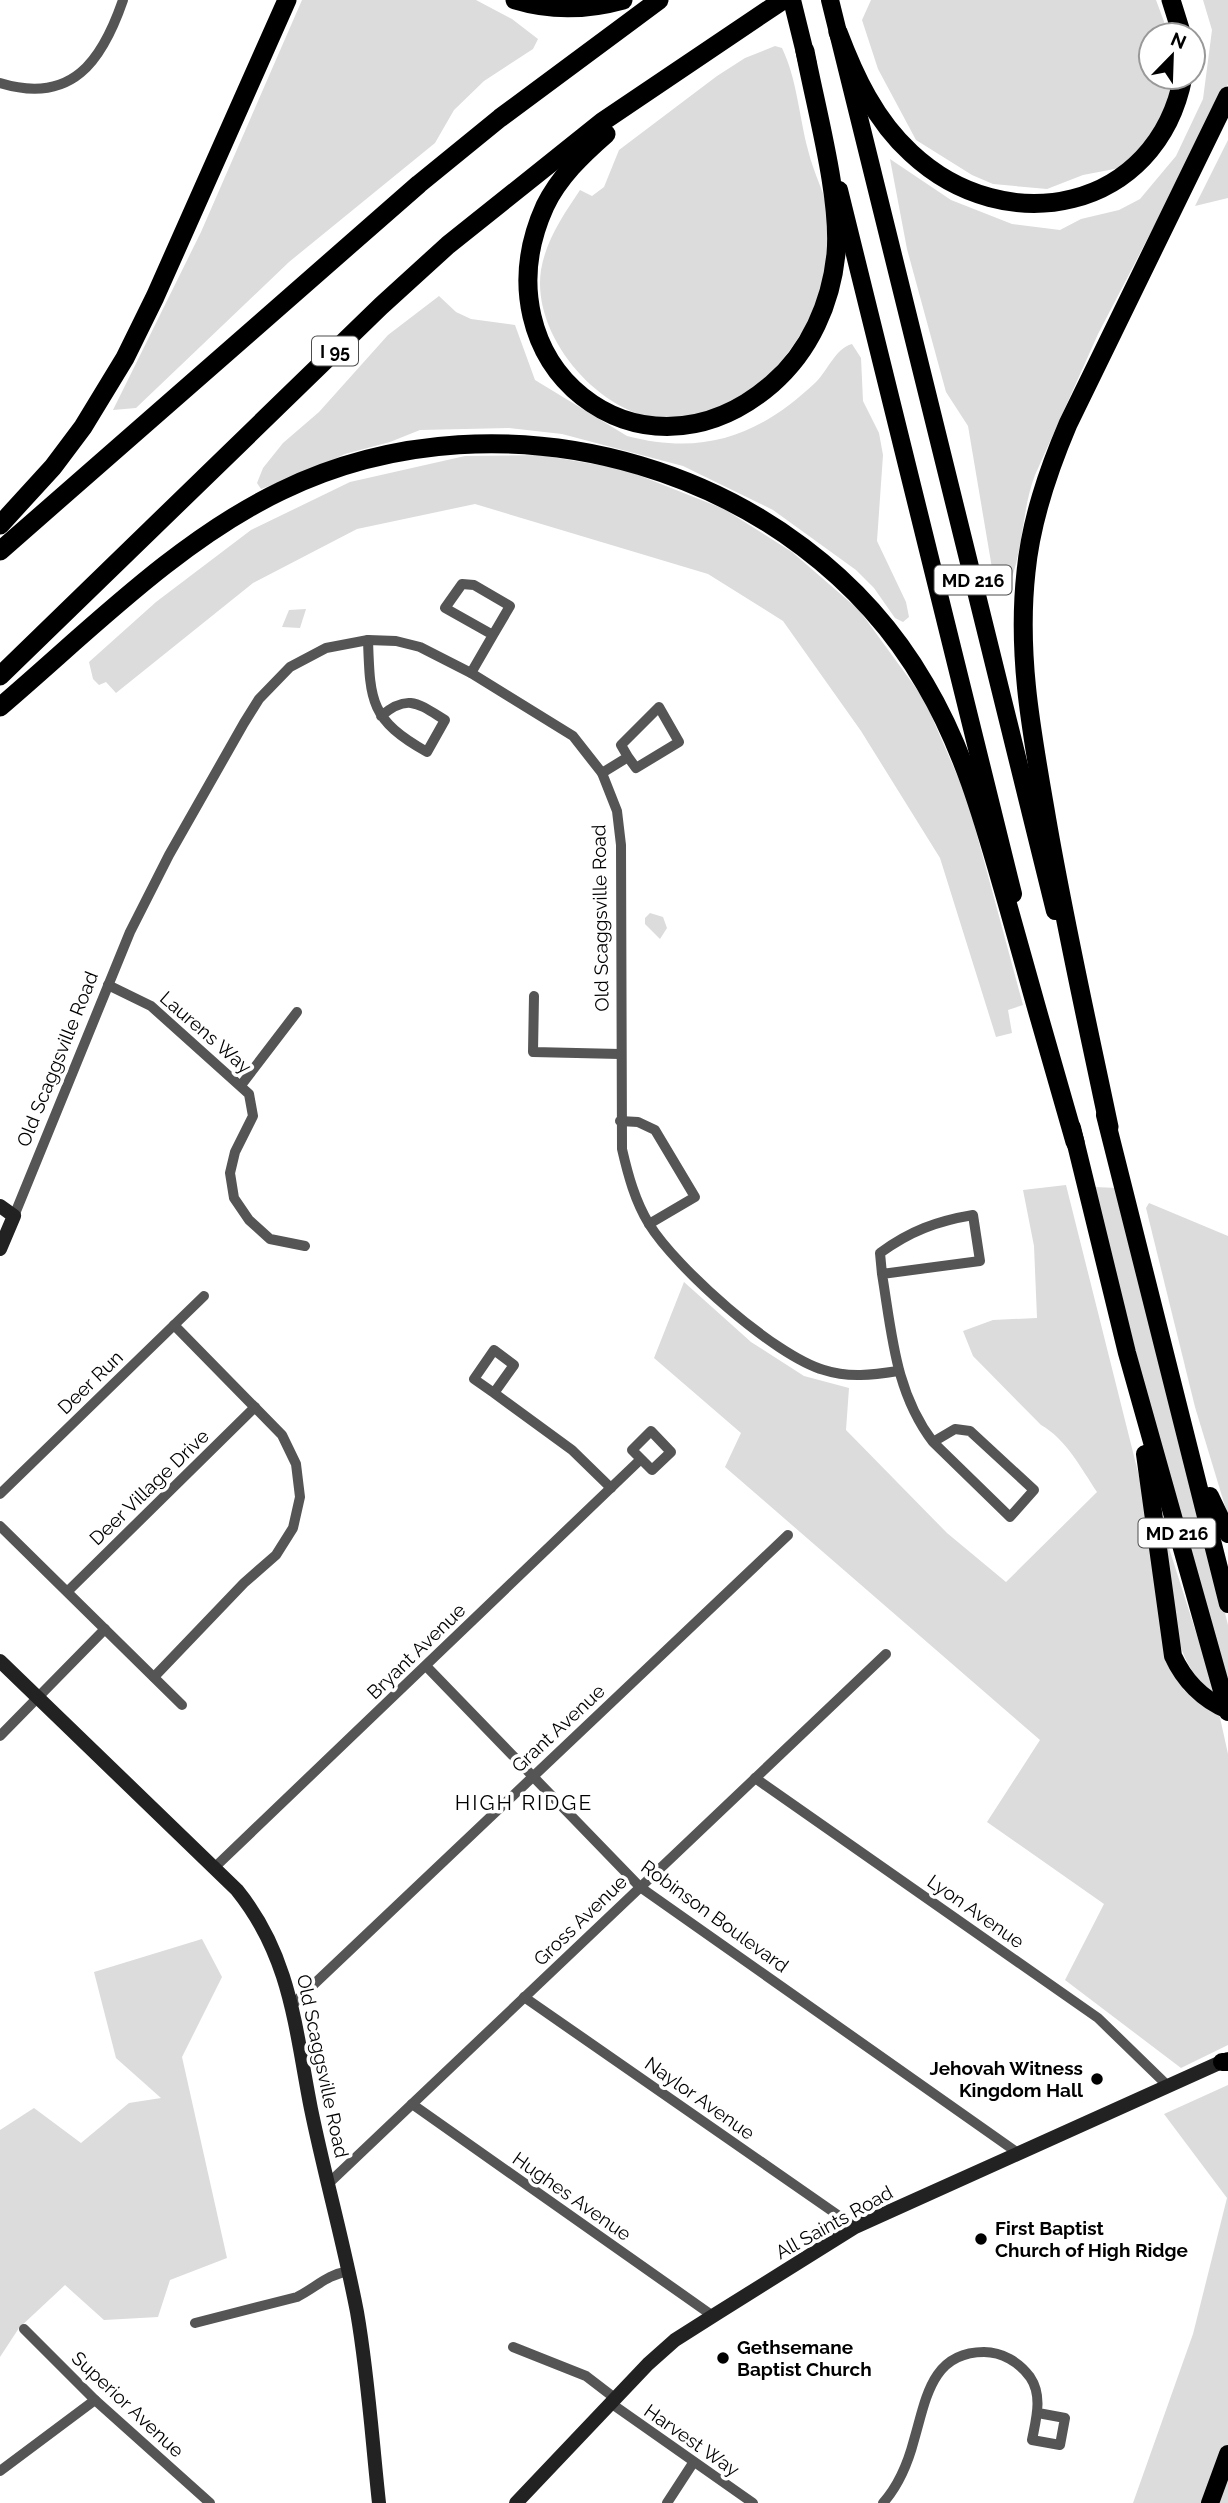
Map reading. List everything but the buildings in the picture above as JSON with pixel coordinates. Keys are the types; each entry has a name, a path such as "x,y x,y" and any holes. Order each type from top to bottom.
{"highway":[{"path":"0,525 53,467 83,427 125,358 155,298 287,0"},
{"path":"515,0 558,8 587,8 622,0"},
{"path":"0,551 419,184 510,110 659,0"},
{"name":"I 95","path":"0,676 381,306 448,245 526,180 696,56 783,0"},
{"path":"1171,0 1178,21"},
{"path":"838,32 863,92 894,137 913,155 962,186 988,196 1018,202 1042,204 1076,199 1110,186 1128,174 1147,157 1172,118 1179,91"},
{"path":"696,56 573,164 546,205 529,261 527,286 534,329 556,370 590,402 611,414 636,423 661,426 713,420 757,396 792,363 806,345 827,300 833,276 836,227 805,51"},
{"path":"1108,1128 1056,873 1026,700 1022,632 1026,568 1047,477 1068,424 1228,96"},
{"path":"0,707 162,570 219,526 282,491 360,461 445,446 490,443 536,445 617,458 697,485 754,515 820,561 874,614 924,682 949,728 981,813 1075,1142"}],"main road":[{"name":"MD 216","path":"792,0 1127,1353 1228,1711"},
{"name":"MD 216","path":"830,0 1228,1604"},
{"path":"1161,1342 1209,1493 1228,1534"},
{"path":"1127,1353 1154,1506 1169,1640 1180,1671 1207,1699 1228,1711"},
{"path":"1210,2503 1228,2454"}],"street":[{"path":"0,83 35,89 63,84 75,77 89,67 110,38 122,0"},
{"path":"471,673 510,606 474,585 462,584 445,608 493,635"},
{"path":"368,640 369,688 381,716 397,734 427,752 445,720 412,702 401,702 381,716"},
{"name":"Old Scaggsville Road","path":"0,1249 143,903 259,699 275,680 309,656 326,648 368,640 396,641 420,647 471,673 573,736 602,773 617,811 621,845 620,1121 626,1167 649,1224 691,1275 796,1359 841,1375 874,1376 898,1371"},
{"path":"659,707 678,742 636,768 628,757 621,745 659,707"},
{"path":"602,773 628,757"},
{"name":"Laurens Way","path":"108,985 150,1006 242,1084 249,1094 253,1116 232,1163 234,1198 249,1220 270,1239 305,1246"},
{"path":"534,996 533,1052 620,1054"},
{"path":"242,1084 297,1012"},
{"path":"620,1121 638,1122 655,1130 695,1197 649,1224"},
{"path":"0,1206 14,1216"},
{"path":"882,1274 980,1261 973,1216 946,1219 902,1237 880,1252 882,1274 898,1371 912,1410 933,1442 1010,1517 1034,1490 970,1431 956,1429 933,1442"},
{"name":"Deer Run","path":"0,1494 204,1296"},
{"path":"154,1677 244,1583 276,1555 293,1528 300,1497 296,1464 282,1435 174,1325"},
{"path":"494,1393 572,1450 611,1488"},
{"name":"Deer Village Drive","path":"68,1591 255,1407"},
{"name":"Bryant Avenue","path":"215,1867 641,1459"},
{"path":"0,1526 182,1705"},
{"name":"Grant Avenue","path":"292,2005 788,1535"},
{"path":"0,1736 105,1629"},
{"name":"Gross Avenue","path":"330,2182 886,1654"},
{"name":"Old Scaggsville Road","path":"0,1661 215,1867 251,1908 278,1958 292,2005 312,2111 349,2271 364,2354 379,2503"},
{"name":"Robinson Boulevard","path":"426,1665 640,1887 1018,2153"},
{"name":"Lyon Avenue","path":"755,1778 1098,2018 1167,2085"},
{"name":"Naylor Avenue","path":"524,1997 855,2227"},
{"name":"All Saints Road","path":"516,2503 662,2351 855,2227 1167,2085 1226,2061"},
{"name":"Hughes Avenue","path":"412,2104 713,2316"},
{"path":"195,2323 297,2297 312,2290 327,2276 349,2271"},
{"name":"Superior Avenue","path":"24,2329 95,2400 210,2503"},
{"name":"Harvest Way","path":"513,2347 586,2376 693,2463 753,2503"},
{"path":"886,2502 907,2463 931,2382 952,2360 982,2352 999,2354 1014,2361 1035,2386 1038,2413"},
{"path":"0,2471 95,2400"},
{"path":"667,2503 693,2463"}],"shaded area":[{"path":"302,0 476,0 512,19 538,39 533,49 484,81 454,110 435,143 289,262 136,408 113,410 201,232"},
{"path":"871,0 1156,0 1164,21 1137,21 1137,91 1172,91 1152,135 1130,166 1083,175 1047,189 993,184 972,175 916,140 878,69 862,20"},
{"path":"1203,0 1228,0 1228,84 1098,334 1035,475 1017,561 1007,589 1001,586 993,574 968,426 946,392 907,249 890,159 951,200 1012,224 1060,230 1081,219 1119,210 1140,199 1176,156 1203,99 1204,91 1207,91 1212,30"},
{"path":"775,46 782,48 791,72 808,150 832,225 818,309 778,365 736,400 703,415 684,419 656,419 629,410 604,395 581,375 562,351 548,325 541,297 541,270 547,248 580,190 592,196 604,187 619,150 717,76 745,58"},
{"path":"1228,140 1228,198 1195,206"},
{"path":"439,296 456,312 471,319 515,325 535,380 627,436 655,442 706,442 751,428 795,401 816,382 841,350 852,344 861,358 863,401 879,433 883,455 877,541 906,602 909,617 903,622 895,618 874,588 856,570 773,510 683,466 562,434 509,428 420,430 390,442 345,454 261,489 257,483 263,468 283,443 319,412 388,335"},
{"path":"540,455 623,469 724,509 792,552 859,610 924,699 967,798 1023,1005 1008,1010 1012,1033 996,1037 940,858 861,731 783,621 708,574 475,504 357,529 253,583 116,693 106,682 99,685 93,679 89,662 156,602 251,530 350,482 465,456"},
{"path":"306,609 300,628 282,627 289,610"},
{"path":"650,913 663,917 667,928 660,939 645,924 645,918"},
{"path":"1066,1185 1146,1504 1165,1661 1184,1690 1204,1706 1219,1713 1228,1754 1228,2045 1181,2068 1065,1980 1104,1904 987,1822 1040,1740 725,1467 741,1433 654,1358 684,1282 751,1342 804,1376 849,1388 846,1430 947,1533 1006,1582 1097,1492 1058,1438 1041,1425 973,1356 963,1331 993,1320 1037,1318 1034,1246 1023,1190"},
{"path":"1094,1187 1118,1188 1228,1625 1228,1680 1163,1460"},
{"path":"1149,1203 1228,1236 1228,1516 1195,1407 1146,1208"},
{"path":"1168,1545 1216,1695 1189,1666 1181,1648 1173,1610 1166,1549"},
{"path":"202,1939 222,1977 182,2057 227,2258 170,2280 158,2317 104,2320 65,2285 19,2328 0,2357 0,2130 34,2108 81,2143 129,2103 161,2098 116,2058 94,1972"},
{"path":"1228,2085 1228,2503 1133,2503 1193,2334 1227,2198 1164,2114"}],"place":[{"name":"Jehovah Witness Kingdom Hall","path":"1097,2079"},
{"name":"First Baptist Church of High Ridge","path":"981,2239"},
{"name":"Gethsemane Baptist Church","path":"723,2358"}],"district":[{"name":"HIGH RIDGE","path":"524,1802"}]}
